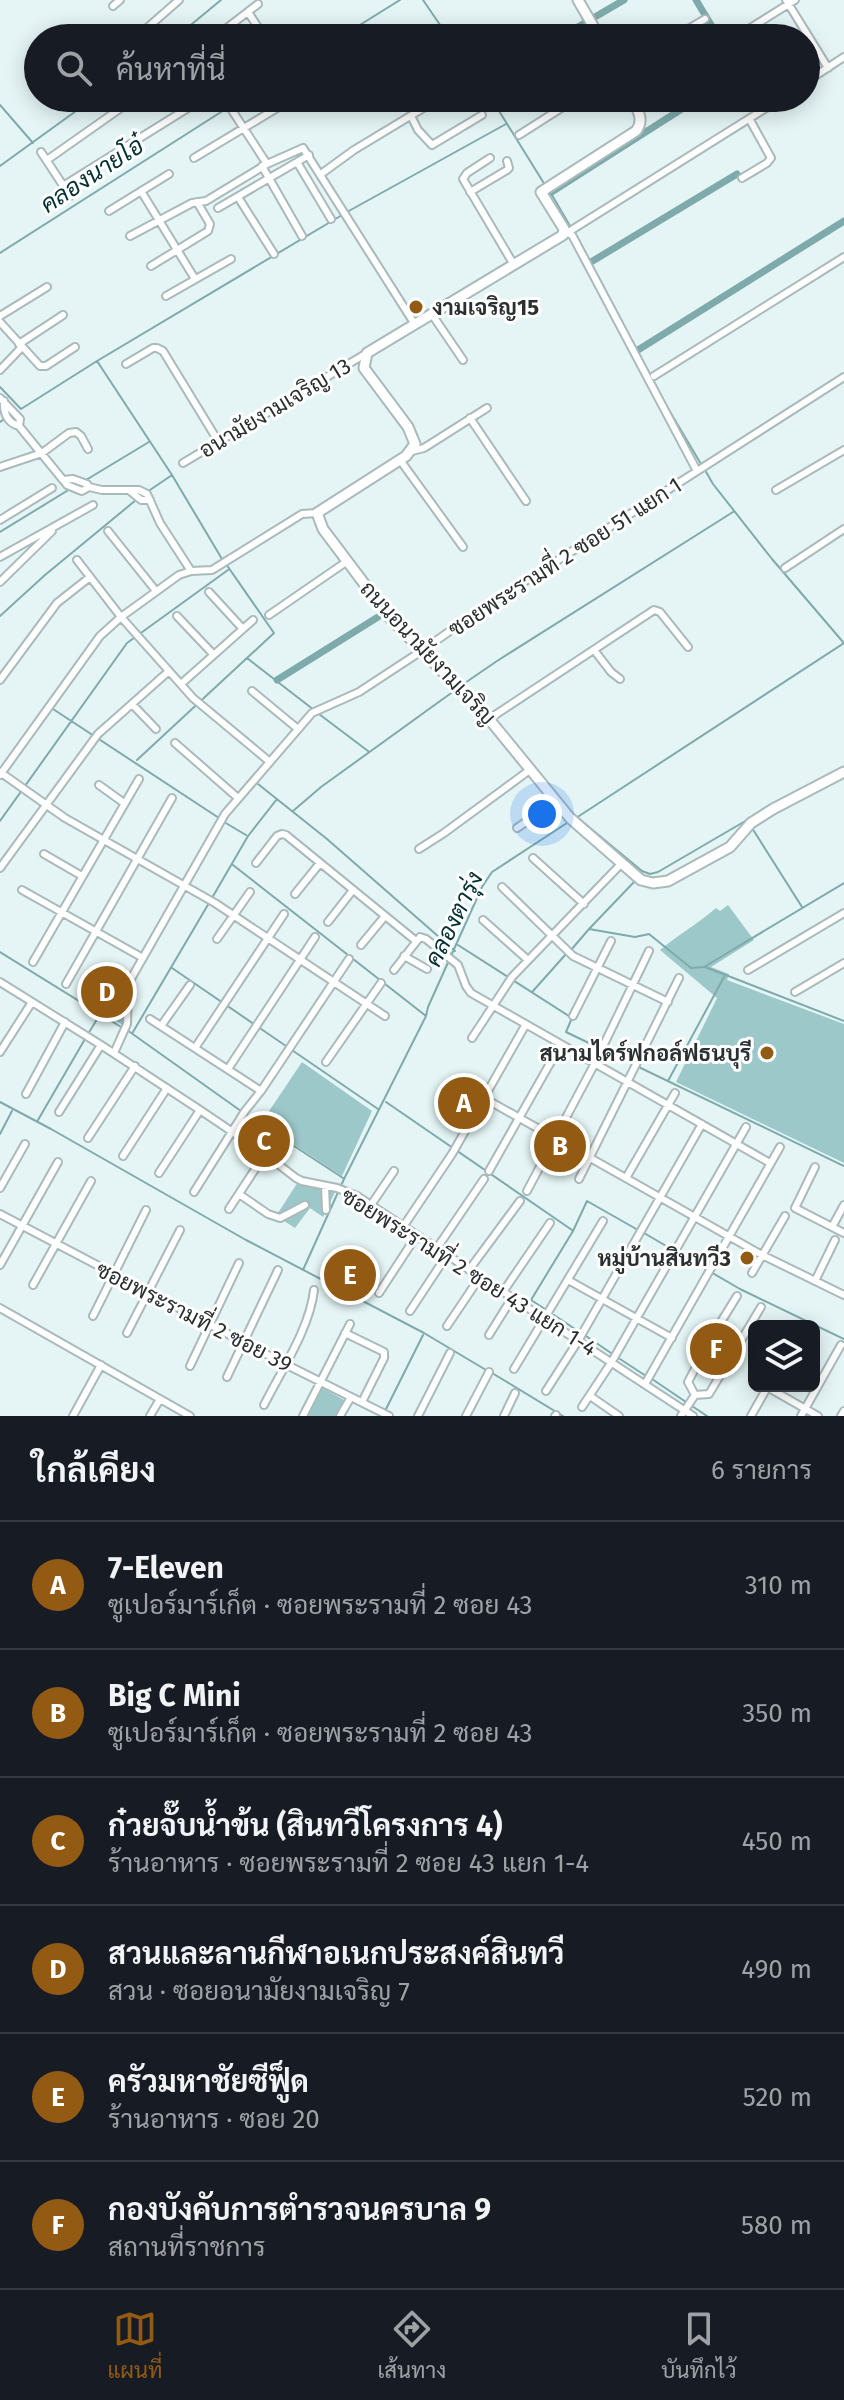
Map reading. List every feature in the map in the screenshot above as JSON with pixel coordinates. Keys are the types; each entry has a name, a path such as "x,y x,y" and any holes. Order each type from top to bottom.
{"street":[{"path":"113,6 120,0"},
{"path":"152,24 179,0"},
{"path":"578,0 592,24"},
{"path":"756,24 790,1 803,24"},
{"path":"232,24 258,4"},
{"path":"248,12 256,24"},
{"path":"697,24 705,19"},
{"path":"820,54 828,68"},
{"path":"820,73 844,57"},
{"path":"47,160 115,112"},
{"path":"63,186 182,112"},
{"path":"233,112 302,236"},
{"path":"194,158 271,112"},
{"path":"321,174 417,112"},
{"path":"519,135 555,112"},
{"path":"638,112 641,120 636,131 541,192 564,232 572,235 698,470"},
{"path":"412,451 415,444 412,434 364,368 367,353 762,112"},
{"path":"411,116 418,130 432,145 482,115"},
{"path":"742,178 771,158 750,120"},
{"path":"130,236 197,202 206,201 264,165 303,148 414,323"},
{"path":"41,152 70,196"},
{"path":"218,208 309,155"},
{"path":"490,158 463,176 514,265"},
{"path":"470,192 507,170 507,161"},
{"path":"297,162 331,219"},
{"path":"109,211 169,174"},
{"path":"141,191 195,279"},
{"path":"238,197 274,254"},
{"path":"151,266 208,231 210,228 197,202"},
{"path":"654,376 844,257"},
{"path":"166,296 231,259"},
{"path":"47,287 0,319 43,367 75,347"},
{"path":"431,313 463,360"},
{"path":"0,370 21,346 63,315"},
{"path":"126,364 153,348 163,351 218,441"},
{"name":"อนามัยงามเจริญ 13","path":"183,463 367,353"},
{"name":"ซอยพระรามที่ 2 ซอย 51 แยก 1","path":"127,993 128,984 223,817 312,713 359,692 474,614 844,377"},
{"path":"4,404 65,482 149,497 160,523 191,571"},
{"path":"385,1016 215,903 45,806 0,773 100,636 121,617 179,575 212,570 302,514 317,513 412,451 424,448 487,408"},
{"path":"470,418 526,501"},
{"path":"0,467 42,453 69,433 76,432 81,436 88,449"},
{"path":"776,490 844,450"},
{"path":"400,460 463,547"},
{"path":"65,482 73,479 86,487"},
{"path":"0,520 52,488"},
{"path":"13,569 2,557 93,505"},
{"name":"ถนนอนามัยงามเจริญ","path":"317,513 323,529 390,618 489,719 573,821 638,877 653,883 668,881 730,847 751,823 773,809 844,772"},
{"path":"0,582 57,526"},
{"path":"785,568 844,529"},
{"path":"108,531 156,591"},
{"path":"77,560 121,617 193,698 270,762"},
{"path":"269,615 346,562"},
{"path":"0,680 57,603 90,577"},
{"path":"209,592 243,629"},
{"path":"489,719 657,610 688,647"},
{"path":"177,616 213,654"},
{"path":"181,684 253,620"},
{"path":"594,650 620,679"},
{"path":"0,868 98,734 169,671"},
{"path":"252,691 298,729"},
{"path":"132,704 156,729"},
{"path":"175,743 238,798"},
{"path":"419,849 531,769"},
{"path":"33,962 139,779"},
{"path":"99,785 124,803"},
{"path":"66,984 172,798"},
{"path":"517,828 555,802"},
{"path":"256,863 282,834 416,941"},
{"path":"44,854 82,876"},
{"path":"533,858 584,904"},
{"path":"295,894 320,863"},
{"path":"472,1038 512,977 621,864"},
{"path":"502,887 573,956 668,1002"},
{"path":"22,890 143,958"},
{"path":"328,922 353,890"},
{"path":"217,939 250,892"},
{"path":"748,970 844,913"},
{"path":"195,1048 284,914"},
{"path":"361,945 385,916"},
{"path":"483,920 528,960"},
{"path":"228,1069 315,937"},
{"path":"394,970 420,937 426,939 456,963 469,991 561,1044 597,1059 629,1082 770,1163"},
{"path":"573,1016 611,941"},
{"path":"527,1191 597,1059 649,951"},
{"path":"404,956 427,969"},
{"path":"194,1192 245,1111 349,959"},
{"path":"795,992 844,963"},
{"path":"579,1179 679,978"},
{"name":"ซอยพระรามที่ 2 ซอย 43 แยก 1-4","path":"0,982 135,1066 302,1181 337,1188 371,1205 645,1384 683,1413 693,1416"},
{"path":"326,1062 381,983"},
{"path":"161,1026 190,985"},
{"path":"97,999 113,991 127,993 127,1024 114,1053"},
{"path":"0,1052 32,1002"},
{"path":"150,1019 261,1091"},
{"path":"26,1094 65,1022"},
{"path":"403,1227 452,1154 526,1024"},
{"path":"489,1171 561,1044"},
{"path":"59,1112 101,1045"},
{"path":"88,1138 135,1066"},
{"path":"123,1156 167,1088"},
{"path":"626,1178 675,1093"},
{"path":"484,1098 729,1237 844,1295"},
{"path":"159,1173 200,1110"},
{"path":"546,1391 578,1341 702,1124"},
{"path":"582,1407 611,1363 746,1127"},
{"path":"0,1188 25,1144"},
{"path":"645,1384 780,1147"},
{"path":"229,1209 265,1154"},
{"path":"0,1265 58,1162"},
{"path":"815,1167 795,1208 844,1233"},
{"path":"371,1205 394,1171"},
{"path":"437,1248 484,1179"},
{"path":"33,1285 91,1181"},
{"path":"325,1186 326,1210"},
{"path":"239,1194 268,1214 280,1218 305,1205"},
{"path":"469,1270 520,1201"},
{"path":"832,1227 844,1205"},
{"path":"93,1316 146,1210"},
{"name":"ซอยพระรามที่ 2 ซอย 39","path":"0,1214 320,1383 389,1416"},
{"path":"752,1273 785,1216"},
{"path":"514,1369 603,1221"},
{"path":"503,1292 550,1223"},
{"path":"127,1333 180,1230"},
{"path":"379,1293 417,1235"},
{"path":"815,1281 835,1240"},
{"path":"410,1311 447,1255"},
{"path":"190,1366 239,1263"},
{"path":"227,1377 278,1270"},
{"path":"447,1326 480,1277"},
{"path":"568,1280 672,1338"},
{"path":"264,1405 311,1306 314,1290"},
{"path":"695,1395 688,1382 737,1296"},
{"path":"489,1335 512,1298"},
{"path":"695,1395 709,1394 761,1307"},
{"path":"0,1308 190,1416"},
{"path":"303,1416 350,1324"},
{"path":"345,1333 384,1352 384,1358 362,1402"},
{"path":"709,1344 731,1357"},
{"path":"801,1416 841,1345"},
{"path":"418,1416 450,1353"},
{"path":"73,1416 101,1365"},
{"path":"466,1416 489,1372"},
{"path":"751,1416 765,1392"},
{"path":"776,1392 818,1416"},
{"path":"504,1416 515,1393"},
{"path":"683,1413 695,1395"},
{"path":"590,1396 619,1416"},
{"path":"340,1416 351,1397"},
{"path":"150,1416 160,1399"}],"shaded area":[{"name":"สนามไดร์ฟกอล์ฟธนบุรี","path":"728,905 754,940 711,967 729,974 727,980 844,1024 844,1163 676,1082 717,998 660,950 716,908 720,911"},
{"path":"101,964 132,981 130,1012 123,1025 80,1000"},
{"path":"302,1062 372,1111 342,1176 261,1123"},
{"path":"298,1182 335,1192 323,1217 310,1208 295,1228 276,1216"},
{"path":"321,1387 344,1400 335,1416 305,1416"}],"waterway":[{"path":"192,24 221,0"},
{"name":"คลองนายโอ๋","path":"361,24 400,0"},
{"path":"423,0 439,24"},
{"path":"583,24 624,0"},
{"path":"696,0 711,24"},
{"path":"0,105 33,143"},
{"path":"0,166 75,112"},
{"name":"คลองนายโอ๋","path":"0,253 221,112"},
{"path":"500,112 545,185"},
{"path":"550,193 677,112"},
{"path":"347,212 506,124"},
{"path":"591,262 737,174"},
{"path":"549,190 570,226"},
{"path":"97,361 342,215"},
{"path":"638,350 844,221"},
{"path":"574,231 666,405 701,464"},
{"path":"0,387 21,409 97,361 172,475 222,559"},
{"path":"0,422 12,414"},
{"path":"86,480 149,442"},
{"path":"705,470 772,559 843,642"},
{"path":"147,492 172,475"},
{"path":"0,532 70,489"},
{"path":"0,616 136,500"},
{"path":"462,685 733,512"},
{"path":"137,760 274,633 226,564"},
{"path":"0,821 127,643 228,570"},
{"path":"277,680 378,617"},
{"name":"คลองตารุ่ง","path":"576,818 844,643"},
{"path":"247,658 314,710"},
{"path":"293,811 321,787 454,691"},
{"path":"53,709 219,818"},
{"path":"319,714 368,751"},
{"path":"258,784 327,839 455,951"},
{"path":"212,898 248,836 277,799"},
{"path":"578,818 642,871 650,874 747,820 749,822"},
{"name":"คลองตารุ่ง","path":"303,1270 344,1179 426,1016 482,887 492,872 570,821"},
{"path":"224,822 246,835"},
{"path":"752,828 802,907"},
{"path":"233,865 426,1016"},
{"path":"589,929 634,882"},
{"path":"571,950 589,929 635,937 649,934 691,968 704,967 844,883"},
{"path":"133,1032 209,903"},
{"path":"458,945 572,1018 566,1032 844,1166"},
{"path":"0,952 121,1027"},
{"path":"533,991 566,954"},
{"path":"705,967 844,1021"},
{"path":"172,968 378,1109"},
{"path":"668,1081 724,977"},
{"path":"88,1034 99,1016"},
{"path":"127,1030 248,1116 343,1178"},
{"path":"38,1120 85,1039"},
{"path":"0,1102 246,1240 424,1333 486,1370"},
{"path":"386,1102 572,1230"},
{"path":"0,1134 12,1111"},
{"path":"545,1309 531,1300 573,1231 587,1201 638,1230"},
{"path":"644,1233 673,1250"},
{"path":"678,1253 740,1289 844,1339"},
{"path":"554,1315 578,1331"},
{"path":"385,1411 423,1335"},
{"path":"586,1336 611,1353"},
{"path":"620,1359 646,1376"},
{"path":"492,1373 563,1416"},
{"path":"652,1379 686,1402"},
{"path":"692,1406 707,1416"}],"place":[{"name":"งามเจริญ15","path":"416,307"},
{"name":"สวนและลานกีฬาอเนกประสงค์สินทวี","path":"107,992"},
{"name":"สนามไดร์ฟกอล์ฟธนบุรี","path":"767,1053"},
{"name":"7-Eleven","path":"464,1103"},
{"name":"ก๋วยจั๊บน้ำข้น (สินทวีโครงการ 4)","path":"264,1141"},
{"name":"Big C Mini","path":"560,1146"},
{"name":"หมู่บ้านสินทวี3","path":"747,1258"},
{"name":"ครัวมหาชัยซีฟู็ด","path":"350,1275"},
{"name":"กองบังคับการตำรวจนครบาล 9","path":"716,1349"}]}
